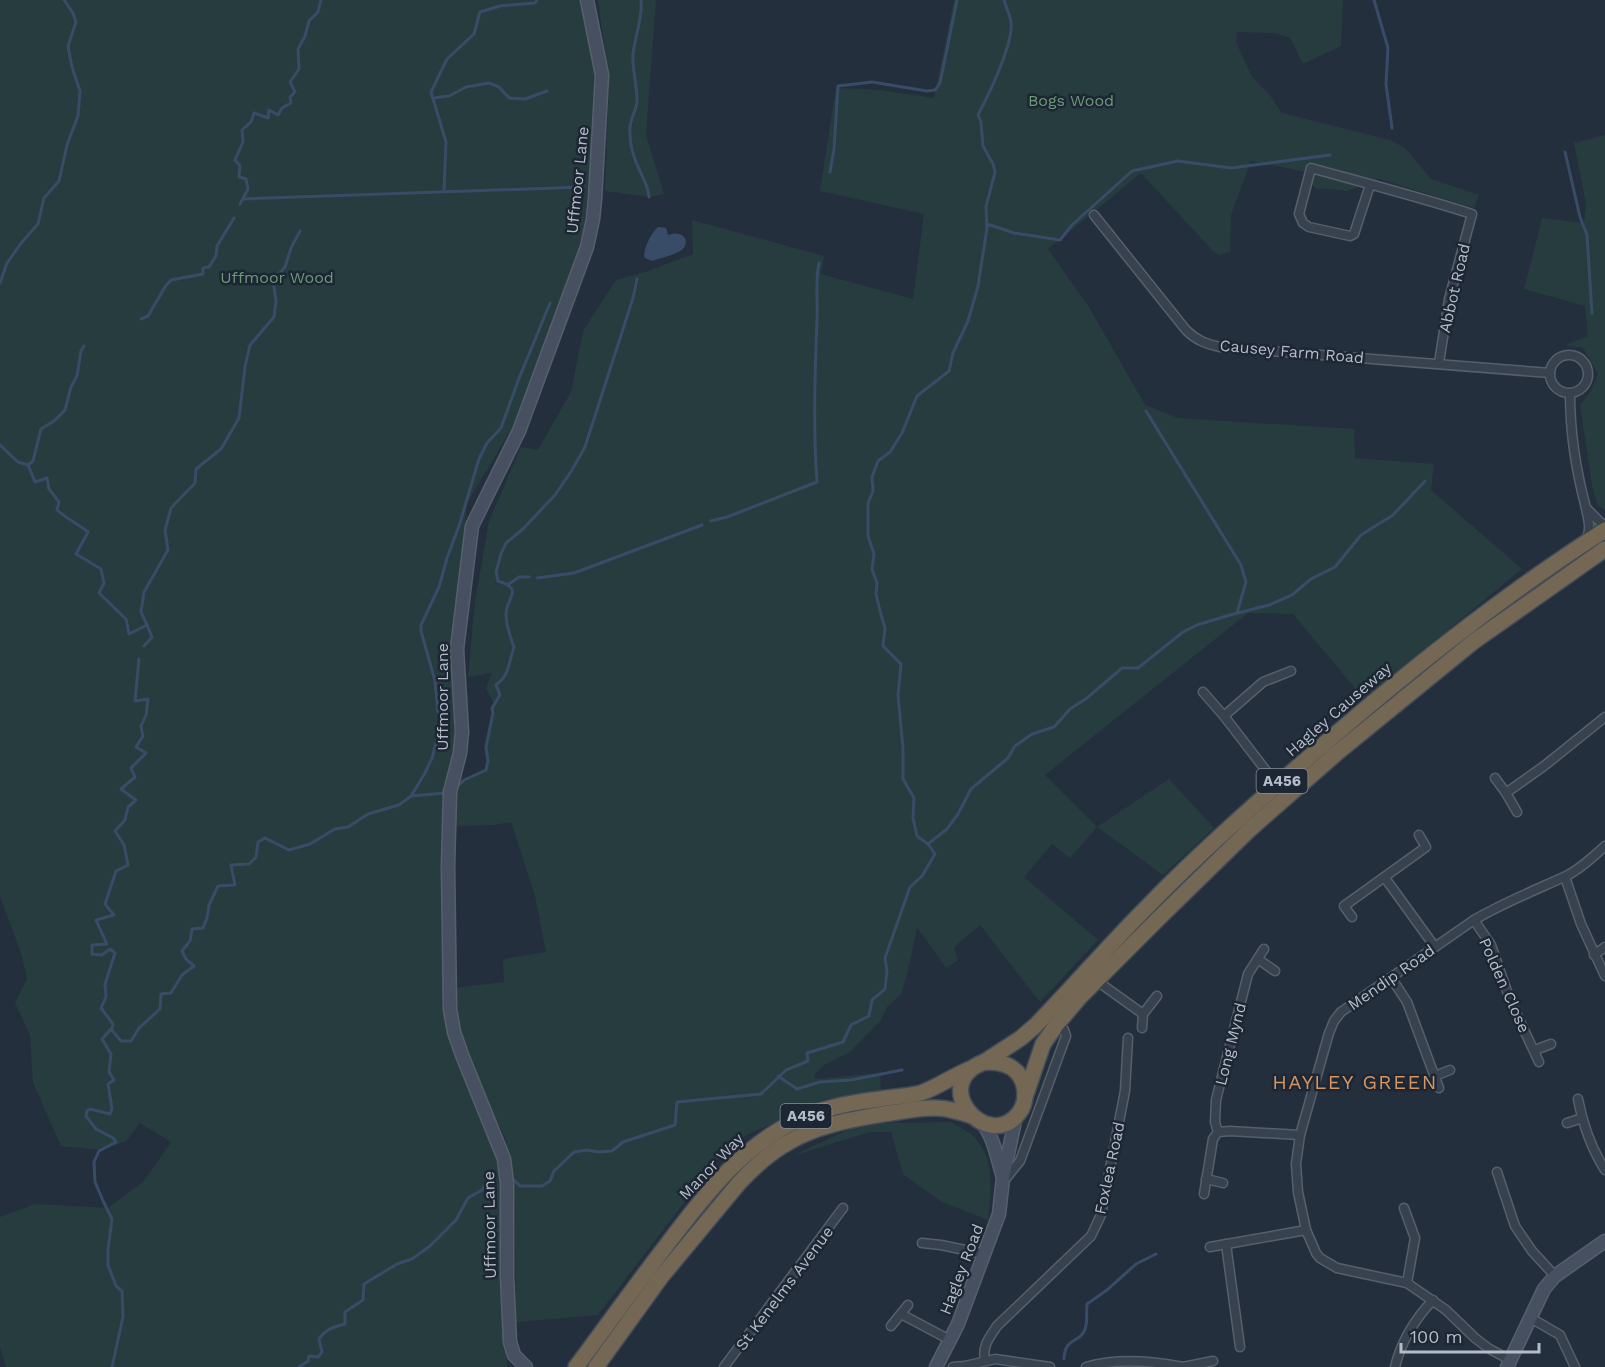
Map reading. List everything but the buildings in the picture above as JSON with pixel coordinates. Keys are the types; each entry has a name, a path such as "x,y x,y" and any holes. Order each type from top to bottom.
{"highway":[{"name":"Hagley Causeway","path":"984,1062 1022,1038 1147,906 1238,819 1407,673 1461,631 1605,530"},
{"name":"Hagley Causeway","path":"1025,1097 1043,1044 1057,1024 1097,981 1249,830 1338,752 1473,642 1605,549"},
{"name":"A456","path":"970,1070 984,1062"},
{"path":"984,1062 998,1062 1011,1068 1018,1074 1024,1086 1025,1097"},
{"path":"970,1070 962,1082 960,1091 963,1104 976,1119"},
{"name":"Manor Way","path":"576,1367 696,1206 732,1166 757,1144 775,1132 827,1109 919,1093 937,1087 970,1070"},
{"name":"A456","path":"976,1119 995,1125 1005,1124 1021,1111 1025,1097"},
{"name":"Manor Way","path":"596,1367 661,1277 738,1183 751,1170 788,1142 843,1121 907,1111 936,1108 956,1111 976,1119"}],"street":[{"name":"Uffmoor Lane","path":"526,1367 514,1355 510,1342 507,1183 504,1159 462,1055 454,1032 450,1009 448,867 450,792 460,753 462,732 457,649 472,526 519,431 587,247 593,219 602,75 587,0"},
{"path":"1311,168 1370,184 1354,234 1350,236 1309,227 1300,219 1299,214 1311,168"},
{"name":"Abbot Road","path":"1370,184 1472,214 1449,299 1438,363"},
{"name":"Causey Farm Road","path":"1094,215 1186,330 1198,340 1220,347 1550,373"},
{"path":"1573,355 1584,362 1588,376 1582,389 1565,394 1551,384 1550,373 1551,366 1556,360 1562,356 1573,355"},
{"path":"1570,393 1570,418 1579,480 1590,525 1585,543"},
{"path":"1586,508 1601,523 1605,524"},
{"path":"1224,716 1263,682 1291,671"},
{"path":"1203,692 1277,785"},
{"path":"1506,793 1605,717"},
{"path":"1495,778 1517,812"},
{"path":"1352,918 1344,906 1426,847 1419,835"},
{"name":"Mendip Road","path":"1509,1363 1475,1338 1446,1310 1407,1283 1347,1270 1329,1264 1320,1258 1306,1230 1296,1173 1300,1135 1329,1033 1334,1021 1348,1006 1392,979 1474,920 1511,900 1565,877 1605,846"},
{"path":"1565,877 1594,955 1605,976"},
{"path":"1385,878 1435,947"},
{"name":"Polden Close","path":"1474,920 1491,945 1510,1000 1539,1062"},
{"path":"1594,955 1605,947"},
{"name":"Long Mynd","path":"1204,1194 1213,1138 1218,1132 1215,1122 1216,1100 1248,974 1264,949"},
{"path":"1258,959 1275,971"},
{"path":"1392,979 1407,1002 1440,1088"},
{"path":"1097,981 1143,1014"},
{"path":"1142,1028 1143,1014 1156,996"},
{"path":"1003,1180 1020,1161 1066,1036 1064,1030 1057,1024"},
{"name":"Foxlea Road","path":"985,1360 983,1352 986,1343 997,1326 1091,1236 1101,1215 1125,1091 1128,1038"},
{"name":"Polden Close","path":"1535,1050 1551,1044"},
{"path":"1435,1076 1450,1070"},
{"path":"1578,1099 1582,1118 1596,1156 1605,1170"},
{"name":"Hagley Road","path":"944,1366 950,1340 967,1303 999,1214 1003,1180 1016,1116"},
{"path":"1567,1123 1582,1118"},
{"name":"Hagley Road","path":"976,1119 987,1128 1003,1180"},
{"path":"1218,1132 1300,1135"},
{"path":"1497,1172 1515,1226 1532,1251 1555,1276"},
{"path":"1206,1179 1223,1184"},
{"name":"St Kenelms Avenue","path":"724,1367 843,1208"},
{"path":"1404,1208 1414,1238 1407,1283"},
{"path":"1210,1247 1306,1230"},
{"path":"1509,1363 1544,1289 1555,1276 1605,1241"},
{"path":"922,1243 984,1254"},
{"path":"1226,1244 1240,1347"},
{"path":"1395,1367 1399,1353 1420,1314 1432,1300"},
{"path":"891,1326 908,1305"},
{"path":"902,1314 950,1340"},
{"path":"1529,1317 1560,1335 1575,1367"},
{"path":"944,1366 964,1366 995,1359 1050,1367"},
{"path":"1086,1367 1115,1362 1157,1363 1183,1367 1213,1360"}],"green space":[{"name":"Uffmoor Wood","path":"0,0 580,0 596,77 591,193 574,273 523,410 467,503 451,664 456,751 442,799 446,1011 497,1151 503,1180 502,1274 507,1367 6,1367 0,1348 0,1217 35,1204 108,1208 144,1181 171,1142 140,1123 126,1141 102,1150 61,1146 33,1083 30,1035 15,1003 27,979 22,956 0,896"},
{"path":"598,0 656,0 646,135 664,194 649,197 605,191 609,80"},
{"name":"Bogs Wood","path":"954,0 1343,0 1341,46 1303,64 1290,38 1275,33 1236,32 1237,44 1252,77 1270,95 1282,113 1390,140 1405,148 1431,179 1479,195 1474,208 1379,179 1347,191 1315,188 1306,172 1251,161 1231,215 1230,252 1220,255 1214,252 1141,173 1048,249 1089,307 1145,405 1178,418 1354,429 1355,458 1434,464 1431,490 1522,569 1364,699 1293,614 1248,613 1045,775 1097,827 1070,858 1052,844 1024,877 1098,940 1040,1002 980,925 954,947 958,960 946,968 917,927 902,993 887,1007 881,1020 850,1052 824,1065 814,1075 815,1079 880,1073 881,1090 825,1099 745,1136 716,1161 598,1315 516,1322 515,1202 506,1140 477,1081 465,1048 455,1012 454,988 504,982 503,959 546,952 535,896 511,822 455,826 452,793 457,781 465,780 486,770 488,761 486,747 494,704 486,688 492,673 468,677 475,601 489,521 521,447 538,450 571,392 583,331 616,280 693,254 692,220 824,256 821,274 913,299 924,214 820,191 836,88 881,90 934,98"},
{"path":"1605,135 1605,510 1598,506 1592,486 1580,405 1591,391 1598,374 1583,348 1565,345 1588,336 1585,306 1524,289 1542,218 1584,223 1586,204 1574,143"},
{"path":"1169,779 1214,828 1163,875 1097,827"},
{"path":"951,1122 973,1136 986,1156 990,1177 988,1220 942,1202 903,1174 891,1132 870,1132 792,1156 845,1131 881,1123"}],"water":[{"path":"658,227 666,228 668,235 681,235 686,244 677,253 652,261 644,255 649,240"}],"waterway":[{"path":"0,283 7,263 38,224 44,198 59,181 67,145 78,116 80,91 68,46 76,22 64,0"},
{"path":"240,204 248,189 246,179 239,177 240,166 235,160 243,142 242,130 251,122 254,113 268,118 269,110 278,115 282,108 291,103 290,97 295,92 290,82 299,69 298,49 309,21 318,12 321,0"},
{"path":"444,191 446,142 431,92 447,59 474,34 480,12 500,6 535,3 537,0"},
{"path":"641,0 641,14 633,54 637,103 630,133 633,155 647,186 649,197"},
{"path":"830,172 834,149 838,86 872,82 927,91 935,90 940,83 957,0"},
{"path":"514,1180 520,1186 542,1186 550,1181 554,1171 574,1152 612,1151 623,1142 675,1125 677,1102 761,1094 786,1070 808,1061 807,1053 843,1042 851,1025 869,1016 872,1000 885,989 887,971 885,958 910,887 922,876 935,854 928,844 917,836 913,818 914,798 903,779 903,748 898,695 901,664 883,646 885,628 876,594 877,583 872,569 874,554 868,536 868,503 873,491 872,477 878,461 890,452 902,433 917,396 949,371 953,353 968,321 978,286 987,228 986,207 995,172 983,146 981,122 978,115 1009,43 1011,22 1004,0"},
{"path":"1374,0 1388,48 1386,84 1392,128"},
{"path":"433,98 449,96 466,87 489,83 499,87 509,98 525,99 547,91"},
{"path":"1565,152 1580,217 1587,235 1592,313"},
{"path":"987,224 1014,233 1060,240 1072,225 1132,171 1178,161 1231,168 1330,155"},
{"path":"243,199 583,187"},
{"path":"141,319 148,316 171,280 203,274 203,268 209,267 216,256 217,246 234,218"},
{"path":"147,625 141,612 144,592 168,550 165,530 171,508 195,483 196,469 221,449 239,418 250,345 274,317 276,301 273,281 285,267 300,231"},
{"path":"711,521 817,482 815,400 819,263"},
{"path":"455,789 464,780 486,770 488,761 486,747 492,708 500,695 496,685 507,672 514,647 507,627 506,614 512,591 511,587 498,581 496,572 501,554 506,543 523,529 555,495 585,447 637,279"},
{"path":"438,712 435,681 421,625 439,587 479,459 487,443 501,428 550,303"},
{"path":"28,465 33,461 41,429 65,410 71,387 77,376 84,346"},
{"path":"1146,411 1241,565 1246,582 1237,613"},
{"path":"0,445 18,462 28,465 35,482 47,478 49,489 59,502 57,510 88,532 76,554 101,569 104,583 99,593 126,619 129,634 147,625 152,637 144,646"},
{"path":"928,844 947,829 971,789 1008,758 1015,746 1032,734 1054,727 1070,709 1087,698 1122,668 1138,668 1183,632 1197,625 1269,605 1292,595 1311,579 1335,567 1361,535 1393,515 1425,481"},
{"path":"537,578 574,573 702,525"},
{"path":"509,584 519,577 529,577"},
{"path":"112,1028 113,1024 101,1008 106,997 105,984 115,953 110,949 102,955 92,954 92,945 107,944 96,920 114,915 105,904 116,871 128,865 124,845 115,831 125,820 128,807 136,800 121,789 135,777 131,768 146,753 136,747 143,736 141,726 146,715 148,699 135,701 139,659"},
{"path":"112,1367 123,1317 122,1291 116,1286 108,1265 112,1219 95,1182 94,1162 99,1151 116,1142 96,1129 86,1116 90,1109 110,1114 112,1109 108,1084 114,1080 109,1072 111,1054 102,1039 111,1029 121,1041 131,1041 139,1028 160,1009 161,994 171,993 182,975 194,966 186,959 182,951 190,941 192,929 203,928 209,905 218,886 235,885 231,865 249,864 256,857 258,842 265,838 289,850 310,844 335,829 348,827 368,814 399,805 411,796 425,773 441,726"},
{"path":"411,796 445,793"},
{"path":"778,1076 797,1089 820,1082 851,1080 902,1070"},
{"path":"299,1367 308,1361 309,1356 318,1357 322,1352 319,1339 324,1333 333,1327 345,1324 345,1312 363,1300 364,1284 397,1264 412,1259 430,1246 456,1220 468,1198 482,1190 487,1182 496,1182"},
{"path":"1064,1359 1070,1343 1083,1334 1087,1304 1107,1290 1136,1264 1156,1254"}],"district":[{"name":"HAYLEY GREEN","path":"1355,1082"}]}
